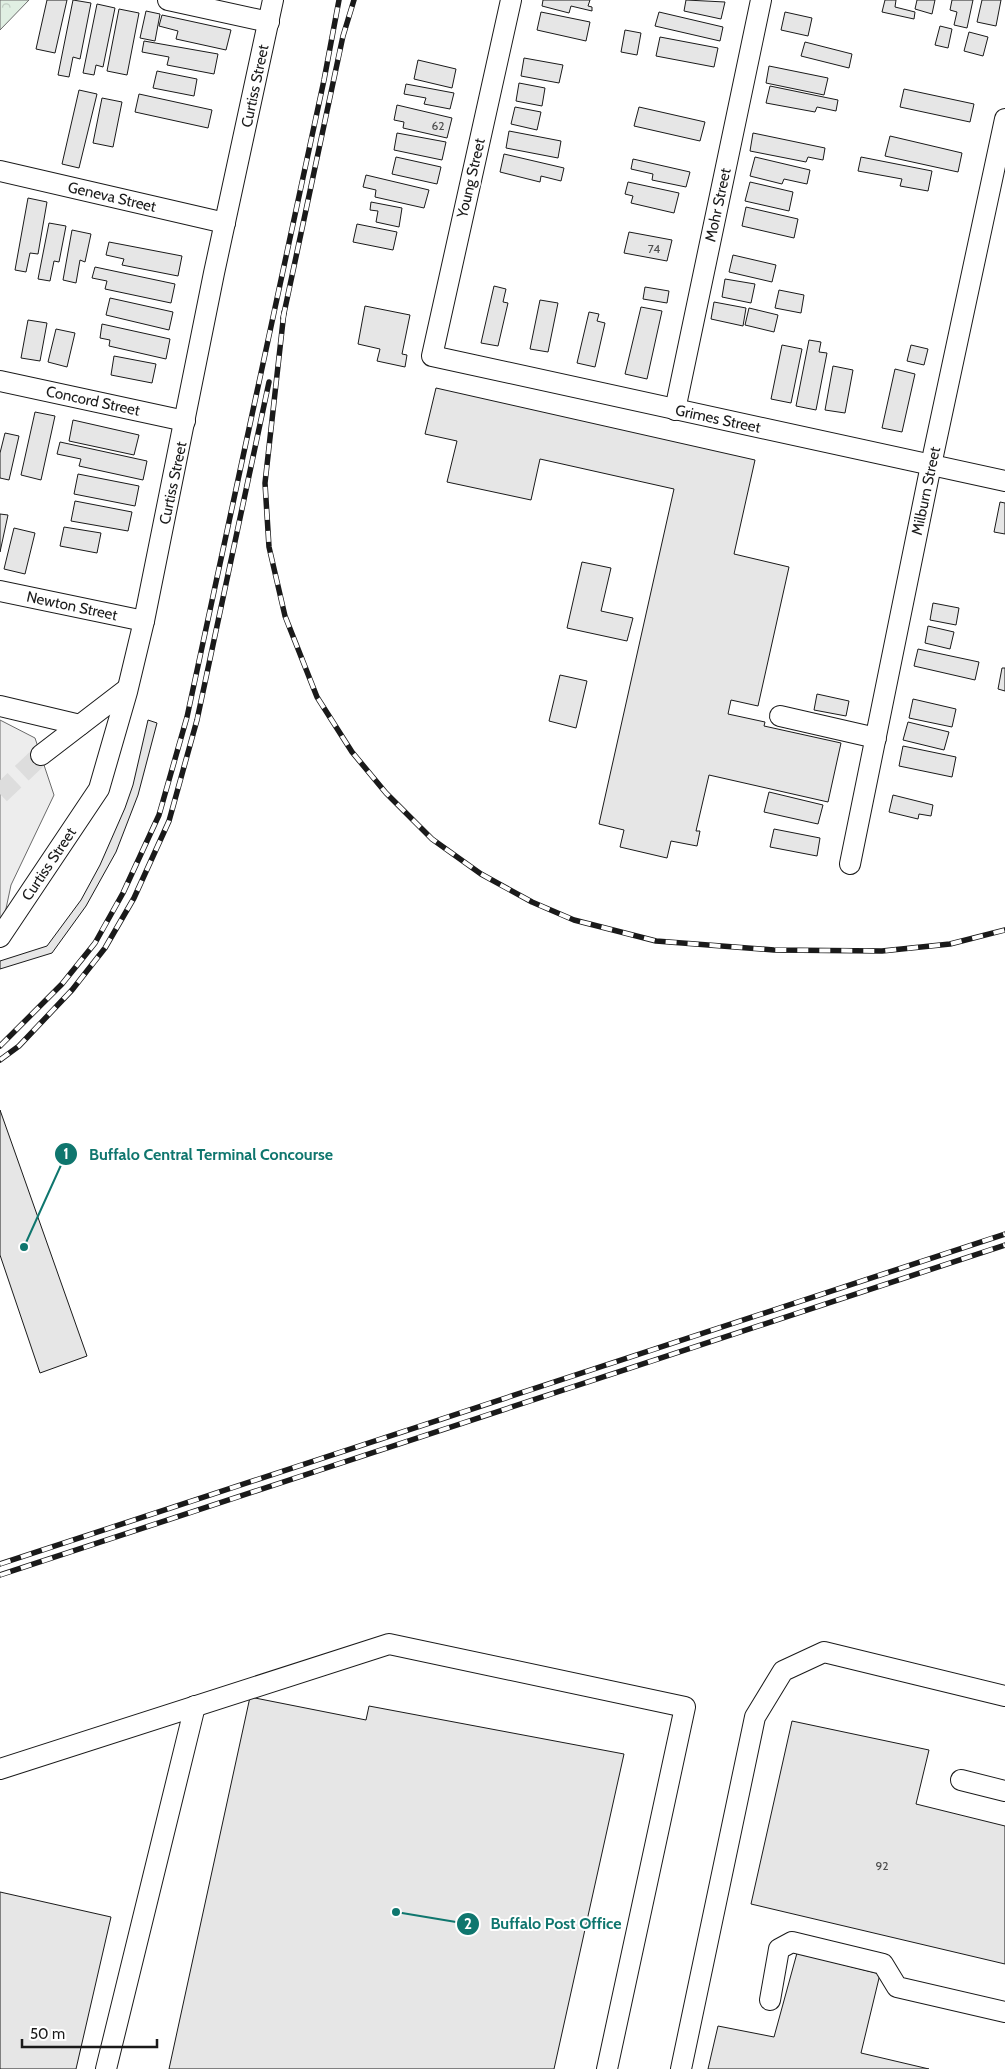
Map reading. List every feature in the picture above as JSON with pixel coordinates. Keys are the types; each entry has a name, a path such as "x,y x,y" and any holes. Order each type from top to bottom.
{"street":[{"path":"168,0 269,22"},
{"name":"Curtiss Street","path":"0,937 99,789 144,621 225,223 273,0"},
{"name":"Young Street","path":"432,356 511,0"},
{"name":"Mohr Street","path":"675,410 761,0"},
{"name":"Milburn Street","path":"850,864 1005,119"},
{"name":"Geneva Street","path":"0,171 225,223"},
{"name":"Grimes Street","path":"432,356 1005,481"},
{"name":"Concord Street","path":"0,381 185,421"},
{"name":"Newton Street","path":"0,591 144,621"},
{"path":"41,755 127,689"},
{"path":"0,706 80,725"},
{"path":"780,716 876,738"},
{"path":"0,1769 389,1644 685,1707 607,2069"},
{"path":"681,2069 755,1717 783,1671 824,1652 1005,1696"},
{"path":"106,2069 196,1706"},
{"path":"961,1780 1005,1790"},
{"path":"770,2000 780,1949 792,1942 883,1964 897,1987 1005,2012"}],"green space":[{"path":"0,0 29,0 0,30"}],"shaded area":[{"path":"0,720 35,738 54,795 11,885 0,937"}],"building":[{"path":"47,0 67,0 55,53 36,49"},
{"path":"73,0 91,3 80,59 73,57 69,77 58,75"},
{"path":"543,0 590,0 588,6 592,7 592,11 571,6 569,13 542,6"},
{"path":"686,0 725,2 721,19 684,11"},
{"path":"885,0 896,0 895,7 915,12 914,19 882,12"},
{"path":"917,0 935,0 932,14 915,9"},
{"path":"952,0 973,0 967,28 954,25 957,12 950,10"},
{"path":"982,0 1001,0 996,26 977,22"},
{"path":"97,4 115,8 103,67 96,65 94,75 83,73"},
{"path":"119,9 139,13 127,75 107,71"},
{"path":"146,11 160,14 155,41 140,38"},
{"path":"541,12 590,22 586,41 537,30"},
{"path":"659,12 723,27 720,41 655,26"},
{"path":"785,12 812,18 808,36 781,30"},
{"path":"162,15 231,30 226,50 176,39 178,31 159,26"},
{"path":"940,26 952,29 948,48 935,45"},
{"path":"625,30 641,33 637,55 621,52"},
{"path":"969,32 988,37 983,56 964,51"},
{"path":"660,37 718,48 714,67 656,56"},
{"path":"144,41 218,54 214,74 167,65 169,57 142,52"},
{"path":"805,42 852,54 849,68 801,56"},
{"path":"524,58 563,65 559,83 521,76"},
{"path":"418,60 456,69 452,88 414,79"},
{"path":"769,66 828,78 824,95 766,83"},
{"path":"157,71 197,79 194,96 153,88"},
{"path":"519,83 545,88 542,106 516,101"},
{"path":"406,84 454,93 450,109 424,104 426,98 404,94"},
{"path":"770,86 838,100 836,111 817,107 815,112 766,103"},
{"path":"904,89 974,104 970,122 900,107"},
{"path":"79,90 97,94 79,168 62,164"},
{"path":"139,94 212,110 208,128 135,112"},
{"path":"102,98 122,102 113,147 93,143"},
{"path":"397,105 452,118 447,138 403,128 404,122 394,120"},
{"path":"515,107 541,112 537,130 511,124"},
{"path":"639,107 705,122 700,141 634,126"},
{"path":"509,131 561,141 558,158 506,148"},
{"path":"397,133 446,142 442,160 394,150"},
{"path":"753,133 825,148 823,160 808,157 806,162 750,151"},
{"path":"890,136 962,153 958,172 885,156"},
{"path":"504,154 564,168 561,181 541,176 540,182 500,172"},
{"path":"396,157 441,167 437,184 392,174"},
{"path":"755,157 810,170 807,184 784,179 782,184 750,176"},
{"path":"861,157 932,171 928,191 900,186 902,179 858,171"},
{"path":"633,159 690,172 686,187 652,180 653,174 631,169"},
{"path":"366,175 429,190 424,208 375,197 376,190 363,187"},
{"path":"628,182 679,193 674,213 631,203 633,196 625,194"},
{"path":"750,182 793,192 789,211 745,201"},
{"path":"28,198 47,202 38,254 30,253 26,272 15,270"},
{"path":"371,202 402,208 399,227 376,222 378,211 370,210"},
{"path":"746,207 798,219 794,238 742,226"},
{"path":"49,223 66,226 59,262 54,261 50,281 38,279"},
{"path":"357,224 397,232 393,250 353,242"},
{"path":"72,230 91,234 85,262 80,260 76,283 63,280"},
{"path":"629,232 672,240 667,261 624,253"},
{"path":"109,242 182,256 178,276 122,265 124,259 106,255"},
{"path":"733,255 776,265 772,282 729,272"},
{"path":"95,267 175,284 171,303 105,289 107,281 92,278"},
{"path":"725,279 755,284 751,303 722,297"},
{"path":"494,286 506,289 503,302 508,303 498,346 481,343"},
{"path":"645,287 669,291 667,303 643,299"},
{"path":"779,290 804,295 801,313 775,308"},
{"path":"110,298 173,312 169,330 106,315"},
{"path":"540,300 558,303 548,352 530,349"},
{"path":"714,302 746,308 743,326 711,319"},
{"path":"365,306 410,315 402,354 407,355 405,367 377,361 380,349 358,344"},
{"path":"641,307 662,311 647,379 625,374"},
{"path":"749,308 778,315 774,332 745,325"},
{"path":"589,312 599,314 597,321 605,323 595,367 577,363"},
{"path":"28,320 47,323 40,361 21,358"},
{"path":"102,324 170,339 166,359 109,346 110,340 100,338"},
{"path":"56,329 75,333 67,367 48,362"},
{"path":"809,340 821,342 819,352 827,353 816,410 796,406"},
{"path":"782,345 802,349 791,403 771,399"},
{"path":"911,345 928,349 924,365 907,361"},
{"path":"114,356 156,364 152,383 111,375"},
{"path":"833,366 853,370 845,413 825,410"},
{"path":"895,369 915,374 902,432 882,428"},
{"path":"436,388 755,460 734,554 789,567 758,706 731,700 728,714 765,722 764,726 841,743 828,802 709,775 696,831 700,831 697,846 671,841 667,858 620,847 624,830 599,824 674,489 540,459 531,500 447,482 457,441 425,434"},
{"path":"35,412 55,416 41,480 21,475"},
{"path":"73,420 139,435 134,455 69,441"},
{"path":"5,433 19,436 9,480 0,478 0,453"},
{"path":"60,442 147,461 143,480 79,466 81,459 57,454"},
{"path":"78,474 139,486 135,506 74,494"},
{"path":"75,501 132,512 128,531 71,521"},
{"path":"1000,502 1005,503 1005,534 994,532"},
{"path":"0,514 8,515 0,552"},
{"path":"64,527 101,533 97,553 60,546"},
{"path":"14,528 35,533 25,574 4,569"},
{"path":"582,562 611,568 601,611 633,618 627,641 567,628"},
{"path":"933,603 959,608 956,625 930,620"},
{"path":"928,626 954,632 950,649 925,643"},
{"path":"918,649 979,662 975,680 914,666"},
{"path":"1002,668 1005,668 1005,691 998,689"},
{"path":"560,675 587,681 576,728 549,721"},
{"path":"817,694 849,701 846,716 814,710"},
{"path":"913,699 956,709 952,727 909,718"},
{"path":"148,720 157,723 138,795 116,852 86,906 52,953 0,969 0,961 47,946 81,900 100,865 125,808 133,785"},
{"path":"908,722 949,732 944,750 903,740"},
{"path":"903,746 956,757 952,777 899,766"},
{"path":"769,792 823,805 818,824 764,812"},
{"path":"893,795 933,805 931,816 919,814 918,819 889,812"},
{"path":"774,829 820,838 817,856 770,847"},
{"path":"0,1110 87,1356 40,1373 0,1255"},
{"path":"250,1697 366,1720 369,1706 624,1754 554,2069 169,2069"},
{"path":"792,1721 929,1750 916,1804 1005,1826 1005,1964 751,1904"},
{"path":"0,1892 111,1917 76,2069 0,2069"},
{"path":"797,1953 880,1974 861,2053 929,2069 708,2069 718,2026 774,2037"}],"tunnel":[{"path":"0,794 41,755"}],"railway":[{"path":"0,1046 62,984 95,943 123,893 159,815 187,717 324,80 339,0"},
{"path":"283,318 343,36 354,0"},
{"path":"284,312 265,483 269,547 285,616 317,697 352,752 386,793 432,839 481,874 532,902 574,920 656,941 774,950 882,951 950,944 1005,930"},
{"path":"0,1060 19,1046 72,990 105,948 134,898 169,821 197,720 269,382"},
{"path":"0,1564 1005,1234"},
{"path":"0,1575 1005,1245"}],"place":[{"name":"Buffalo Central Terminal Concourse","path":"24,1247"},
{"name":"Buffalo Post Office","path":"396,1912"}]}
